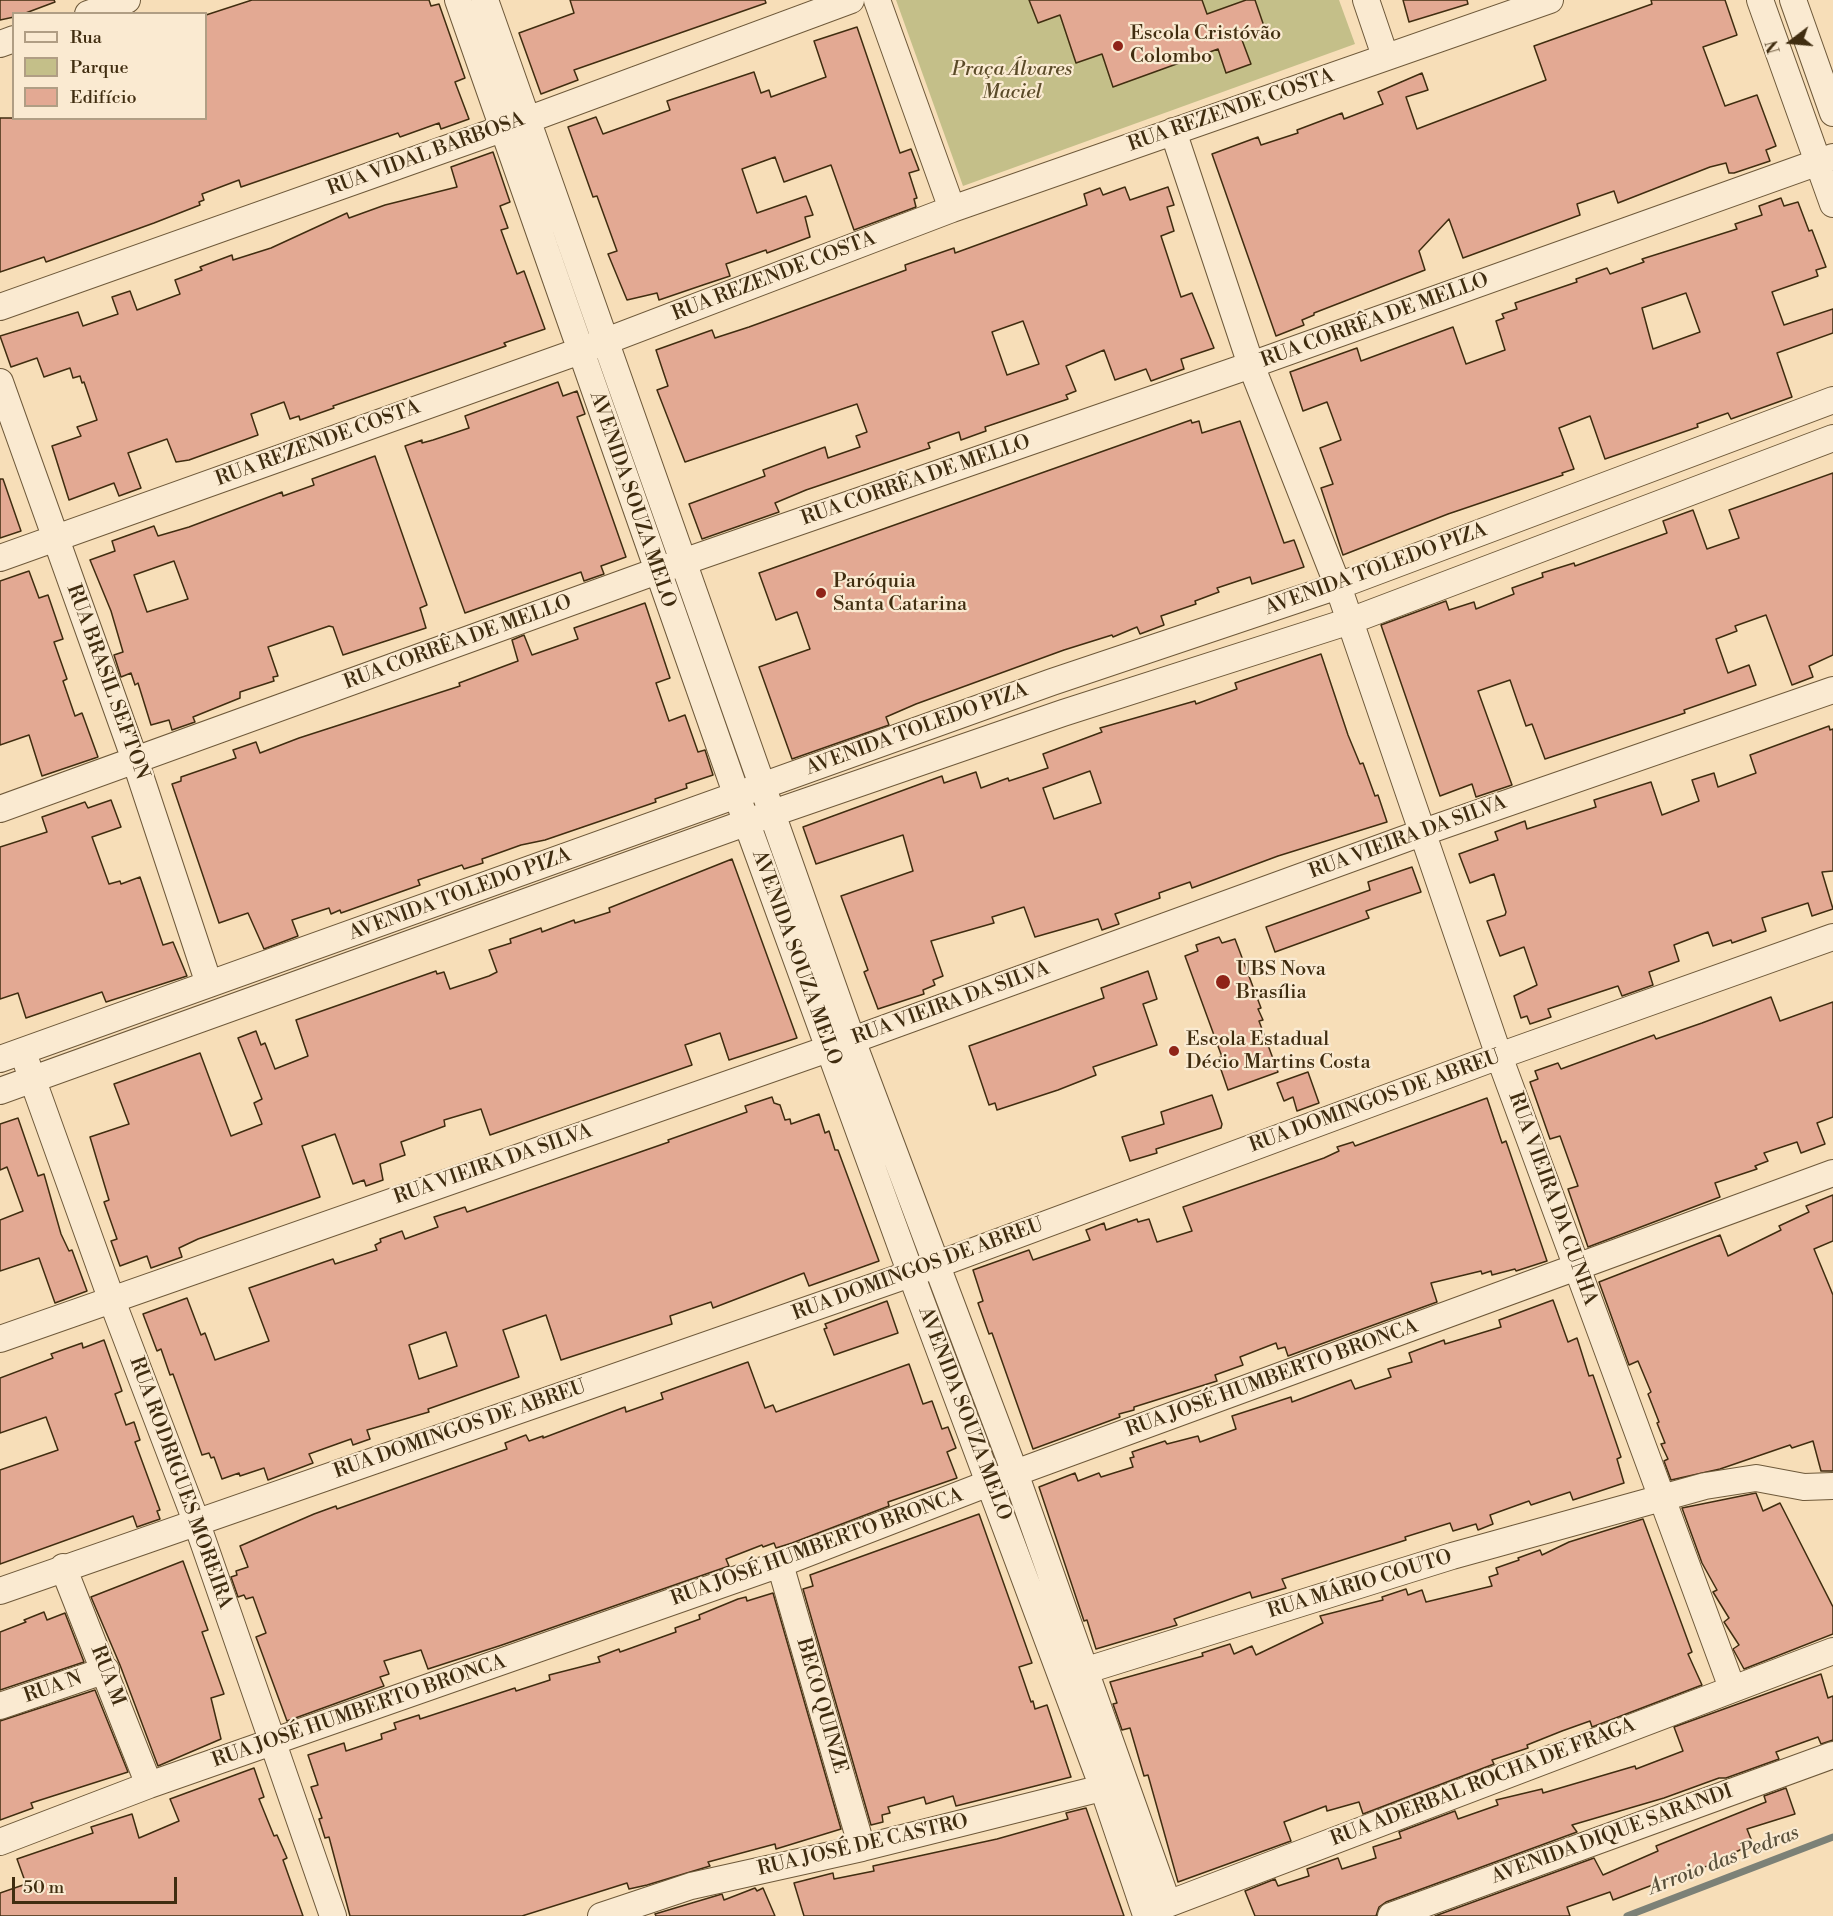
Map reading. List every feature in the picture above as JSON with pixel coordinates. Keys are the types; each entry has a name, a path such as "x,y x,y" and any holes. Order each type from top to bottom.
{"street":[{"path":"94,12 127,0"},
{"name":"AVENIDA SOUZA MELO","path":"458,0 657,571 828,1049 991,1484 1074,1674"},
{"name":"AVENIDA SOUZA MELO","path":"485,0 852,1040 1015,1473 1074,1674 1114,1785 1149,1910"},
{"name":"RUA VIDAL BARBOSA","path":"0,307 527,120 851,0"},
{"path":"877,0 952,209"},
{"path":"1366,0 1385,56"},
{"name":"RUA REZENDE COSTA","path":"0,558 580,351 952,209 1550,0"},
{"path":"1760,0 1826,159 1833,204"},
{"path":"1793,0 1833,113"},
{"name":"RUA VIEIRA DA CUNHA","path":"1173,131 1251,365 1338,586 1499,1056 1731,1688"},
{"name":"RUA CORRÊA DE MELLO","path":"0,809 657,571 1251,365 1826,159"},
{"name":"RUA BRASIL SEFTON","path":"0,382 135,760 209,984"},
{"name":"AVENIDA TOLEDO PIZA","path":"11,1055 1052,682 1338,586 1833,400"},
{"name":"AVENIDA TOLEDO PIZA","path":"0,1091 772,813 1063,714 1350,621 1833,438"},
{"path":"1595,489 1608,523"},
{"path":"1052,682 1063,714"},
{"name":"RUA VIEIRA DA SILVA","path":"0,1339 111,1298 828,1049 1421,833 1833,690"},
{"name":"RUA DOMINGOS DE ABREU","path":"0,1591 911,1274 1499,1056 1833,937"},
{"name":"RUA RODRIGUES MOREIRA","path":"11,1055 32,1080 111,1298 196,1521 333,1916"},
{"name":"RUA JOSÉ HUMBERTO BRONCA","path":"0,1842 149,1785 780,1564 1015,1473 1833,1173"},
{"name":"RUA MÁRIO COUTO","path":"1074,1674 1452,1556 1660,1498 1756,1478 1804,1487 1833,1486"},
{"name":"BECO QUINZE","path":"780,1564 862,1848"},
{"name":"RUA M","path":"63,1568 106,1670 149,1785"},
{"name":"RUA ADERBAL ROCHA DE FRAGA","path":"1149,1910 1833,1651"},
{"name":"RUA N","path":"0,1706 106,1670"},
{"name":"AVENIDA DIQUE SARANDI","path":"1391,1916 1833,1755"},
{"name":"RUA JOSÉ DE CASTRO","path":"601,1916 691,1886 862,1848 1114,1785"}],"green space":[{"name":"Praça Álvares Maciel","path":"896,0 1339,0 1355,44 963,186"}],"building":[{"path":"0,0 54,0 55,2 28,12 12,12 12,17 0,20"},
{"path":"252,0 429,0 431,6 439,4 465,78 455,82 469,119 441,129 439,123 400,137 398,133 241,187 239,180 202,194 204,200 199,202 200,205 154,223 46,262 44,257 0,272 0,118 12,118 12,120 207,120 207,15"},
{"path":"570,0 765,0 766,3 574,70 578,80 541,94 519,33 574,13"},
{"name":"Escola Cristóvão Colombo","path":"1029,0 1202,0 1207,14 1246,0 1255,0 1266,32 1242,40 1251,64 1226,73 1218,49 1113,87 1102,54 1076,63 1060,15 1038,23"},
{"path":"1403,0 1467,0 1468,4 1409,22"},
{"path":"1651,0 1725,0 1737,35 1703,47 1725,106 1757,95 1776,146 1766,150 1770,161 1734,173 1729,173 1726,163 1710,167 1618,203 1614,191 1577,204 1580,215 1463,258 1449,219 1419,251 1425,270 1314,313 1302,320 1304,325 1276,336 1212,154 1258,137 1261,145 1298,133 1297,130 1342,113 1344,119 1383,104 1378,92 1422,73 1428,90 1406,97 1417,129 1546,80 1534,46 1652,4"},
{"path":"857,27 900,153 911,149 919,170 909,173 917,198 914,199 916,207 854,230 831,165 784,182 775,157 742,169 757,213 806,196 813,215 805,217 810,237 767,253 766,250 726,264 730,276 659,300 657,293 627,300 608,254 617,251 597,196 593,197 568,127 596,117 603,134 670,110 667,101 754,72 761,93 769,90 771,97 826,77 814,41"},
{"path":"493,152 510,202 500,206 508,228 501,230 517,274 524,271 545,329 504,343 506,346 333,406 334,408 300,420 299,416 290,419 284,402 251,414 258,435 189,460 176,462 167,439 128,453 141,488 119,496 114,483 69,500 52,446 81,436 77,427 97,420 84,382 82,383 80,376 73,378 70,368 44,377 37,358 11,367 0,336 78,312 83,326 118,314 112,297 130,291 137,310 180,294 175,280 202,270 200,267 232,255 233,260 271,248 347,213 349,218 385,205 457,187 451,167"},
{"path":"1125,187 1130,200 1168,187 1174,205 1167,207 1174,231 1161,236 1181,297 1192,293 1214,348 1181,359 1184,369 1151,381 1146,369 1115,380 1104,350 1066,366 1076,391 1066,395 1068,399 985,427 986,431 961,440 959,432 928,443 930,448 806,490 775,503 779,512 702,539 689,504 765,476 763,470 825,447 828,458 860,447 856,436 867,432 857,404 685,462 657,390 668,386 656,350 712,330 715,338 749,327 906,270 905,265 954,248 955,253 1087,205 1084,194 1100,188 1103,195","holes":["1023,321 1039,364 1007,375 992,332"]},
{"path":"1781,198 1784,206 1798,202 1826,267 1816,270 1818,276 1772,292 1784,325 1833,309 1833,333 1777,353 1792,397 1731,419 1728,413 1697,424 1698,427 1605,459 1590,416 1559,428 1574,469 1343,555 1321,488 1333,484 1320,448 1341,440 1327,402 1303,411 1290,372 1357,348 1361,361 1453,327 1466,364 1505,350 1496,321 1504,318 1502,314 1517,309 1515,303 1577,282 1576,279 1607,268 1610,274 1644,262 1642,259 1737,229 1735,224 1762,215 1759,206","holes":["1686,293 1700,332 1653,349 1642,308"]},
{"path":"558,382 563,396 577,391 585,414 577,417 626,557 601,566 604,574 584,581 581,572 465,613 405,446 422,440 422,443 433,440 469,428 465,416"},
{"path":"1191,420 1192,423 1199,421 1202,433 1240,421 1284,543 1294,540 1304,567 1252,584 1250,577 1217,588 1219,592 1195,601 1196,604 1161,616 1164,625 1140,634 1137,627 1113,637 1112,635 1064,650 916,704 886,717 889,725 792,759 759,667 810,649 797,612 776,620 759,573"},
{"path":"375,456 427,605 420,608 426,628 343,655 333,627 329,626 268,647 278,676 273,677 274,681 240,692 240,698 193,717 195,722 172,730 169,720 151,725 138,683 135,685 131,673 121,677 114,655 123,652 111,611 90,560 115,551 112,541 154,526 158,536 189,527 282,492 283,496 314,485 312,479","holes":["174,561 188,599 147,612 134,575"]},
{"path":"1833,473 1833,655 1809,666 1813,677 1792,685 1766,615 1735,626 1737,631 1716,639 1728,673 1749,665 1756,685 1684,710 1685,713 1545,759 1532,724 1526,726 1510,680 1478,691 1512,785 1476,797 1472,784 1440,796 1381,625 1446,601 1449,610 1474,602 1476,609 1514,594 1512,588 1543,577 1542,573 1574,563 1575,566 1667,533 1663,521 1693,510 1707,549 1739,538 1729,510"},
{"path":"0,479 3,479 21,531 0,538"},
{"path":"29,571 39,598 48,595 63,639 54,642 67,679 63,681 75,716 82,713 98,757 42,776 29,735 0,745 0,581"},
{"path":"645,603 670,678 656,683 669,721 685,715 698,752 705,750 713,775 686,784 687,788 655,799 656,802 545,840 521,845 482,859 483,863 464,869 462,865 418,880 420,885 341,913 340,910 331,914 329,908 292,920 298,936 264,949 248,913 219,923 172,784 181,781 181,777 236,758 233,750 256,742 260,753 299,738 460,686 459,683 518,661 512,640 524,635 532,655 578,639 574,628"},
{"path":"1321,654 1348,735 1360,764 1363,763 1375,796 1378,795 1387,822 1278,856 1192,888 1190,882 1159,893 1160,898 1115,914 1119,924 1102,930 1098,919 1035,937 1024,907 992,917 994,923 931,941 943,976 933,980 935,985 923,990 924,994 878,1009 864,972 868,970 841,896 913,871 903,835 816,864 803,827 942,776 944,783 976,772 981,788 1008,778 1009,781 1048,768 1043,754 1102,732 1100,728 1195,701 1196,704 1237,689 1235,683","holes":["1090,771 1101,803 1054,819 1043,788"]},
{"path":"1829,726 1830,730 1833,729 1833,871 1822,872 1833,909 1812,916 1808,903 1762,918 1766,931 1732,943 1731,940 1713,946 1708,932 1674,945 1679,961 1649,972 1653,985 1622,996 1618,986 1548,1009 1551,1017 1530,1024 1527,1016 1521,1018 1514,996 1537,985 1524,947 1500,956 1487,921 1505,915 1506,912 1494,874 1470,883 1459,854 1498,840 1495,832 1525,821 1527,829 1596,807 1594,800 1651,782 1662,815 1699,801 1692,780 1714,773 1718,787 1756,773 1750,755"},
{"path":"111,800 121,827 92,837 109,884 120,881 121,884 140,877 163,945 173,942 187,976 106,1002 102,992 26,1018 18,993 0,999 0,847 47,832 42,817 85,802 88,808"},
{"path":"732,859 797,1038 729,1060 720,1033 685,1045 692,1065 490,1135 481,1109 444,1120 445,1126 401,1142 405,1155 380,1164 383,1180 366,1186 364,1180 353,1184 335,1134 302,1146 320,1197 198,1239 179,1248 182,1257 151,1268 147,1256 120,1266 111,1241 117,1239 104,1202 109,1200 90,1137 129,1124 114,1084 200,1053 231,1136 262,1124 254,1103 262,1099 238,1038 256,1031 261,1045 265,1043 275,1069 308,1056 296,1020 436,971 437,974 444,972 450,989 489,976 497,972 489,950 511,943 510,939 541,928 542,932 574,920 575,923 610,912 609,908"},
{"path":"1412,867 1421,892 1366,911 1369,918 1275,952 1266,927 1370,890 1368,882"},
{"name":"UBS Nova Brasília","path":"1219,937 1222,943 1235,939 1261,1008 1258,1009 1263,1020 1259,1021 1278,1072 1228,1090 1217,1058 1222,1057 1185,956 1198,951 1196,945"},
{"path":"1148,971 1157,999 1143,1004 1157,1045 1093,1067 1096,1075 1058,1090 997,1110 995,1103 989,1105 969,1046 1104,998 1101,988"},
{"path":"1771,997 1780,1021 1833,1002 1833,1117 1817,1123 1825,1144 1801,1153 1797,1142 1764,1153 1768,1161 1755,1166 1757,1169 1715,1183 1720,1197 1588,1247 1568,1189 1578,1186 1560,1136 1550,1139 1530,1082 1538,1079 1535,1071 1558,1063 1561,1069 1654,1035 1656,1039"},
{"path":"1308,1072 1319,1103 1297,1111 1293,1097 1284,1101 1277,1083"},
{"path":"1212,1095 1222,1124 1221,1128 1156,1149 1157,1153 1130,1161 1122,1137 1164,1124 1161,1112"},
{"path":"772,1097 774,1103 780,1105 785,1120 790,1119 791,1124 819,1114 825,1133 829,1131 835,1150 838,1150 879,1261 809,1286 804,1273 713,1308 711,1302 670,1316 672,1324 561,1360 546,1315 503,1330 519,1377 428,1409 429,1412 367,1430 370,1439 353,1445 351,1439 309,1454 313,1463 268,1480 264,1468 222,1479 214,1457 211,1458 209,1453 202,1455 173,1374 170,1375 161,1349 157,1351 143,1314 187,1298 201,1335 205,1333 215,1360 269,1341 249,1288 333,1259 335,1264 377,1250 375,1245 381,1242 380,1239 402,1231 405,1239 438,1227 434,1217 465,1207 467,1212 669,1142 668,1140 747,1112 745,1106","holes":["446,1332 457,1366 419,1379 409,1345"]},
{"path":"1487,1098 1502,1143 1506,1141 1547,1261 1516,1271 1515,1269 1492,1275 1491,1271 1482,1274 1481,1271 1431,1283 1437,1302 1288,1356 1285,1347 1278,1349 1276,1343 1240,1357 1243,1365 1215,1375 1217,1381 1134,1407 1134,1410 1119,1414 1120,1417 1033,1449 992,1333 989,1334 978,1303 983,1301 973,1270 1029,1250 1033,1260 1090,1240 1086,1230 1104,1223 1106,1230 1137,1219 1138,1222 1149,1219 1157,1242 1192,1231 1183,1207 1324,1158 1339,1151 1337,1147 1353,1142 1355,1146"},
{"path":"18,1118 38,1176 44,1174 61,1234 69,1251 72,1250 87,1291 55,1303 39,1258 0,1271 0,1220 23,1211 7,1167 0,1170 0,1124"},
{"path":"1833,1195 1833,1241 1814,1249 1833,1295 1833,1471 1821,1471 1813,1441 1792,1448 1790,1445 1720,1469 1671,1480 1664,1461 1668,1459 1661,1444 1665,1443 1648,1394 1651,1392 1638,1361 1629,1365 1599,1282 1720,1235 1728,1256 1781,1230 1779,1226 1809,1212 1806,1206"},
{"path":"1553,1300 1568,1342 1577,1338 1589,1376 1593,1375 1621,1457 1617,1459 1624,1483 1573,1500 1570,1492 1531,1505 1529,1501 1490,1515 1493,1524 1478,1530 1476,1524 1453,1531 1450,1523 1405,1537 1406,1540 1282,1579 1286,1588 1252,1598 1250,1592 1174,1619 1177,1625 1096,1649 1087,1620 1084,1621 1039,1487 1075,1473 1078,1481 1099,1473 1101,1477 1133,1467 1130,1458 1134,1457 1132,1452 1165,1441 1167,1444 1198,1436 1200,1442 1236,1429 1232,1416 1291,1397 1292,1402 1351,1380 1355,1389 1391,1377 1388,1369 1412,1362 1409,1353 1444,1340 1445,1344 1501,1327 1499,1320"},
{"path":"887,1301 898,1333 834,1355 824,1329 827,1328 825,1324"},
{"path":"104,1340 122,1391 115,1394 126,1425 134,1422 140,1440 135,1442 160,1510 157,1511 160,1519 137,1527 133,1516 0,1564 0,1470 58,1450 46,1417 0,1433 0,1378 53,1358 51,1354 82,1343 83,1348"},
{"path":"748,1362 765,1408 773,1405 776,1412 909,1364 923,1404 932,1401 942,1429 948,1427 956,1448 947,1452 957,1478 888,1502 889,1506 792,1543 776,1548 774,1543 763,1547 762,1545 726,1559 729,1566 428,1669 421,1650 384,1661 389,1674 380,1677 384,1686 287,1721 256,1637 266,1633 253,1597 246,1599 244,1595 238,1597 231,1577 237,1575 236,1571 248,1567 240,1546 336,1506 337,1509 507,1449 505,1443 526,1435 529,1441 543,1436 543,1438 625,1407 626,1412 663,1399 661,1393"},
{"path":"1756,1493 1763,1511 1780,1503 1833,1607 1833,1634 1744,1669 1733,1649 1739,1645 1724,1622 1729,1618 1713,1592 1717,1590 1702,1563 1682,1508"},
{"path":"979,1514 1032,1663 1019,1667 1031,1702 1033,1701 1035,1709 1047,1705 1071,1777 956,1806 953,1796 926,1804 924,1797 888,1807 890,1813 882,1815 883,1822 871,1825 803,1589 813,1586 810,1575"},
{"path":"1643,1519 1692,1652 1688,1654 1702,1685 1592,1727 1590,1721 1562,1731 1527,1745 1528,1748 1492,1760 1494,1764 1363,1814 1359,1802 1327,1811 1326,1806 1284,1822 1291,1841 1178,1882 1148,1775 1144,1776 1130,1728 1122,1730 1113,1704 1117,1703 1110,1682 1203,1656 1202,1653 1230,1644 1234,1654 1252,1646 1256,1655 1323,1623 1320,1616 1383,1600 1382,1597 1406,1589 1408,1595 1422,1590 1426,1602 1492,1586 1489,1577 1498,1574 1496,1568 1519,1560 1518,1558 1540,1550 1542,1555 1569,1542"},
{"path":"183,1561 208,1630 202,1632 224,1694 211,1698 221,1739 158,1766 120,1665 91,1597"},
{"path":"773,1593 841,1829 776,1849 775,1844 708,1862 710,1866 647,1885 629,1889 627,1883 522,1916 350,1916 329,1837 325,1838 319,1819 322,1818 311,1787 318,1785 308,1755 344,1743 346,1751 382,1739 381,1734 396,1729 394,1723 419,1715 420,1719 515,1688 516,1691 550,1680 549,1675 600,1662 598,1657 619,1649 620,1652 676,1632 675,1628 700,1619 699,1615 738,1599 746,1597 747,1601"},
{"path":"44,1612 47,1620 65,1613 84,1662 0,1690 0,1632"},
{"path":"1821,1674 1828,1698 1833,1696 1833,1740 1821,1744 1818,1737 1776,1752 1779,1759 1726,1778 1719,1778 1664,1798 1572,1825 1577,1832 1386,1902 1379,1907 1376,1916 1255,1916 1245,1891 1275,1879 1278,1886 1309,1876 1307,1869 1338,1858 1342,1869 1376,1858 1373,1847 1401,1838 1399,1832 1455,1811 1458,1819 1498,1805 1496,1800 1542,1789 1543,1793 1635,1766 1636,1769 1683,1751 1674,1727"},
{"path":"95,1690 128,1772 31,1803 33,1808 0,1820 0,1721"},
{"path":"254,1768 264,1797 259,1799 274,1836 277,1835 287,1858 283,1860 303,1916 0,1916 0,1893 26,1884 17,1859 93,1833 91,1827 132,1814 139,1838 179,1821 170,1799"},
{"path":"1786,1788 1795,1814 1747,1829 1753,1844 1729,1855 1732,1860 1692,1870 1613,1900 1610,1892 1567,1907 1570,1916 1435,1916 1594,1858 1603,1875 1658,1851 1656,1846 1766,1802 1764,1796"},
{"path":"1086,1808 1124,1916 804,1916 794,1883 833,1873 834,1879 874,1871 873,1866 997,1839 1068,1819 1066,1813"},
{"path":"755,1888 757,1891 763,1888 775,1916 656,1916 655,1914 722,1894 724,1900"}],"waterway":[{"name":"Arroio das Pedras","path":"1627,1916 1833,1837"}],"place":[{"name":"Escola Cristóvão Colombo","path":"1118,46"},
{"name":"Paróquia Santa Catarina","path":"821,593"},
{"name":"UBS Nova Brasília","path":"1223,982"},
{"name":"Escola Estadual Décio Martins Costa","path":"1174,1051"}]}
